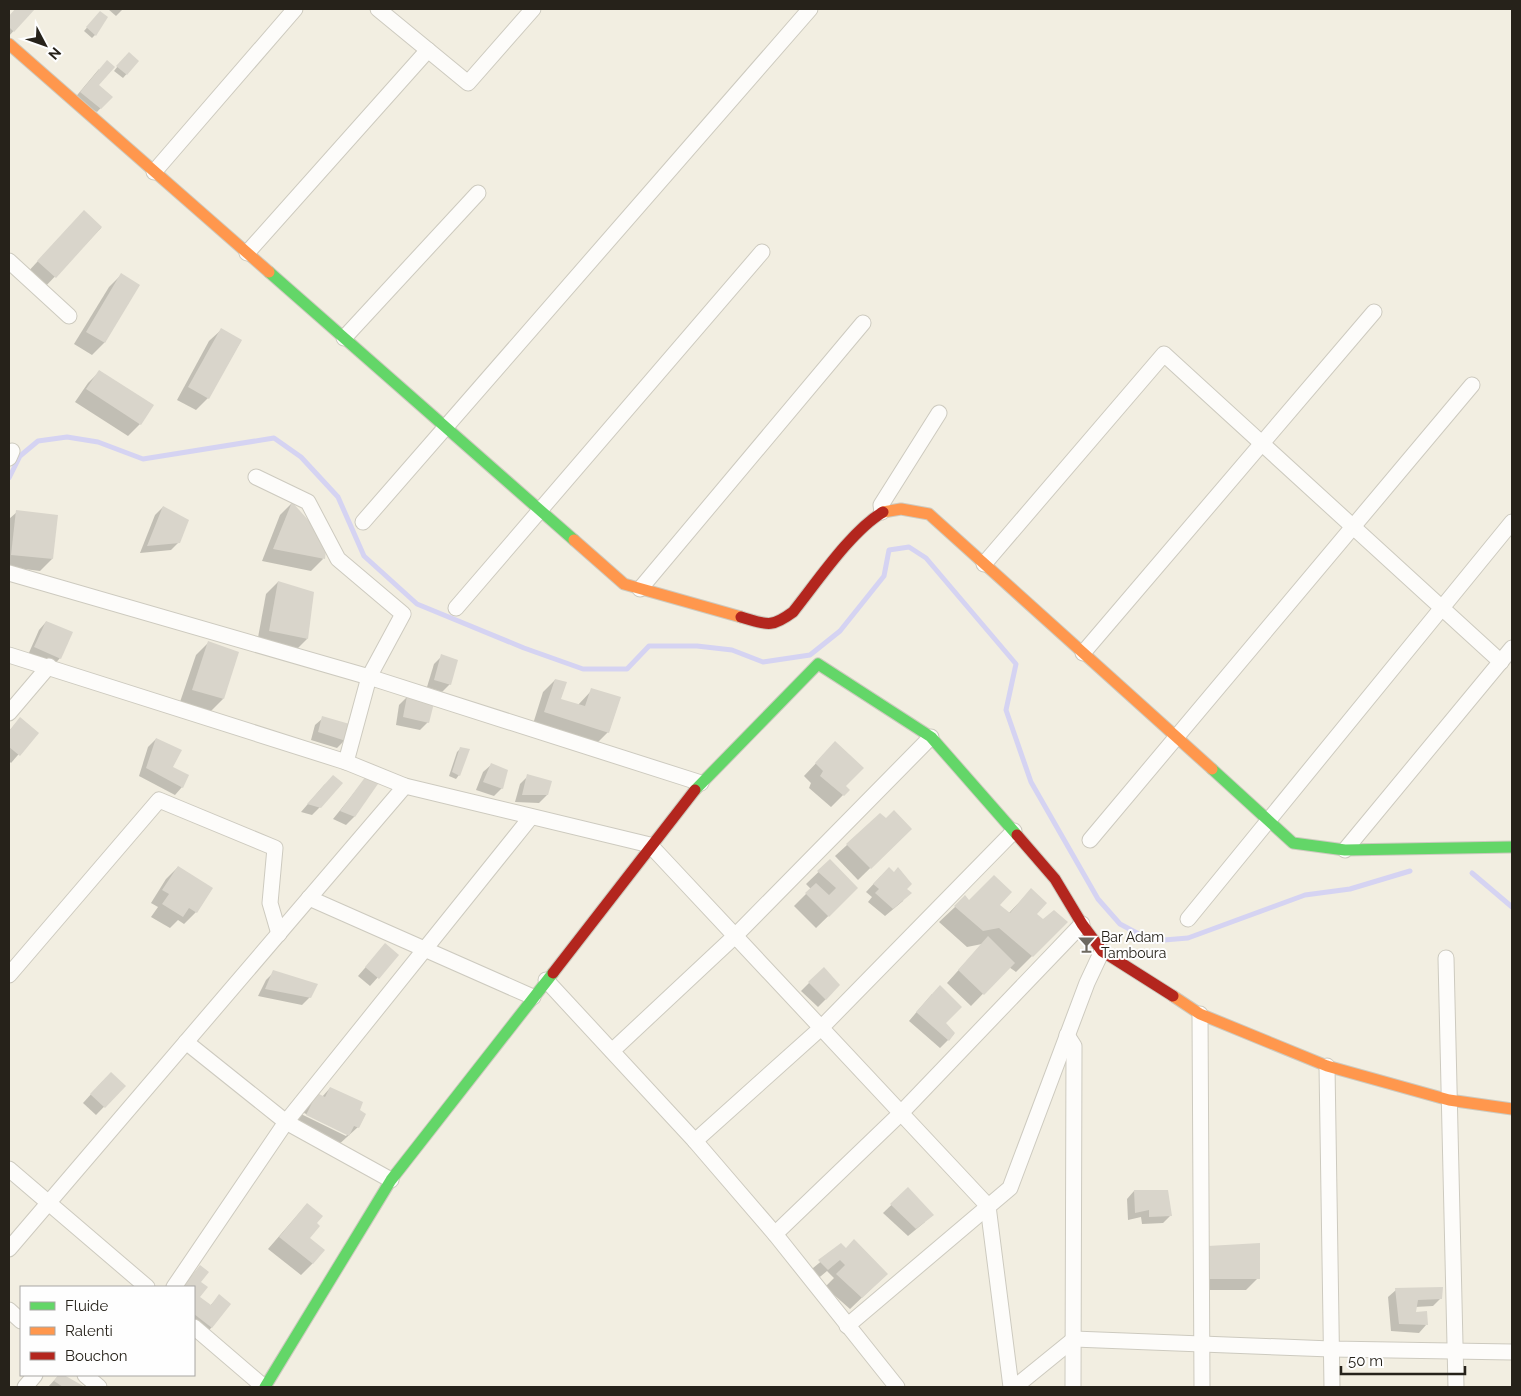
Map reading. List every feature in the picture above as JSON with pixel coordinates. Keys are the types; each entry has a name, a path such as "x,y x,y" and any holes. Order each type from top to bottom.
{"street":[{"path":"154,172 295,9"},
{"path":"378,9 468,83 534,9"},
{"path":"363,522 810,9"},
{"path":"9,44 624,584 768,625 782,620 793,612 856,536 882,512 908,508 929,514 1293,843 1345,850 1512,847"},
{"path":"247,253 428,50"},
{"path":"344,338 478,193"},
{"path":"456,608 762,252"},
{"path":"9,261 69,316"},
{"path":"1083,653 1374,312"},
{"path":"640,589 863,323"},
{"path":"984,564 1164,354 1501,662"},
{"path":"1090,840 1472,385"},
{"path":"882,512 881,505 939,413"},
{"path":"256,476 308,502 338,559 402,614 369,677 346,762"},
{"path":"1188,919 1512,522"},
{"path":"9,573 369,677 701,783"},
{"path":"1345,850 1512,648"},
{"path":"9,655 49,666 346,762 405,786 650,845 988,1206 1011,1387"},
{"path":"195,1328 264,1387 391,1180 650,845 701,783 818,664 930,737 1055,879 1082,924 1102,951 1200,1014 1327,1066 1449,1100 1512,1109"},
{"path":"9,713 49,666"},
{"path":"612,1052 735,936 930,737"},
{"path":"9,1249 405,786"},
{"path":"9,975 158,800 275,848 270,903 278,934"},
{"path":"175,1286 286,1122 531,816"},
{"path":"695,1141 821,1028 1014,831"},
{"path":"309,898 533,997"},
{"path":"775,1234 901,1113 1082,924"},
{"path":"847,1326 1010,1188 1067,1036 1102,951"},
{"path":"1446,958 1456,1387"},
{"path":"546,980 695,1141 775,1234 897,1387"},
{"path":"1200,1014 1202,1387"},
{"path":"1067,1036 1074,1046 1074,1387"},
{"path":"186,1042 286,1122 391,1180"},
{"path":"1327,1066 1332,1387"},
{"path":"9,1169 146,1286"},
{"path":"9,1310 20,1319"},
{"path":"1016,1387 1074,1339 1331,1349 1512,1352"},
{"path":"25,1387 35,1376"},
{"path":"86,1376 99,1387"}],"building":[{"path":"15,9 35,9 14,32 9,27 9,16"},
{"path":"100,11 108,17 96,36 86,27"},
{"path":"129,52 139,61 127,75 116,66"},
{"path":"107,60 115,67 99,85 113,97 101,109 80,92"},
{"path":"84,210 102,227 56,278 37,261"},
{"path":"121,273 140,285 105,343 86,332"},
{"path":"221,328 242,340 209,399 188,387"},
{"path":"99,370 154,405 141,425 86,389"},
{"path":"292,502 327,541 325,559 273,549"},
{"path":"163,506 189,520 180,543 147,546"},
{"path":"16,510 58,515 53,559 11,555"},
{"path":"278,581 314,592 308,639 269,631"},
{"path":"46,621 73,632 61,659 34,647"},
{"path":"208,641 239,652 224,699 192,690"},
{"path":"441,654 458,660 451,685 434,680"},
{"path":"555,679 567,682 561,699 585,706 591,688 621,697 609,733 544,712"},
{"path":"407,696 434,703 429,723 403,717"},
{"path":"322,716 353,725 346,741 318,732"},
{"path":"20,717 39,733 20,756 9,747 9,731"},
{"path":"156,738 182,750 173,767 189,775 183,788 146,768"},
{"path":"835,741 864,768 846,786 850,790 844,796 820,776 823,771 815,763"},
{"path":"460,747 470,749 460,776 452,772"},
{"path":"491,763 508,770 503,789 483,782"},
{"path":"527,774 552,781 548,795 522,795"},
{"path":"333,775 343,783 321,808 307,804"},
{"path":"366,776 380,781 355,817 340,811"},
{"path":"894,810 912,829 871,869 846,844 880,813 886,818"},
{"path":"830,859 858,888 829,917 805,893 816,883 829,895 836,888 817,871"},
{"path":"178,866 213,888 197,913 189,908 183,917 162,904 169,894 162,890"},
{"path":"889,867 894,872 898,867 912,884 907,889 912,893 893,909 875,893 879,889 873,884"},
{"path":"994,875 1012,892 1000,905 1010,913 1031,888 1047,903 1037,914 1043,919 1054,910 1068,922 1033,957 999,928 983,931 954,906 965,895 969,900"},
{"path":"988,936 1015,963 984,995 958,970"},
{"path":"385,943 399,955 379,979 365,967"},
{"path":"824,967 840,985 826,1000 808,982"},
{"path":"273,970 318,984 311,998 265,989"},
{"path":"940,985 962,1007 946,1023 955,1033 949,1041 916,1012"},
{"path":"111,1072 126,1086 105,1108 90,1094"},
{"path":"330,1087 363,1102 360,1110 366,1114 359,1128 354,1126 349,1136 306,1115 317,1093 325,1097"},
{"path":"908,1187 934,1215 916,1229 890,1204"},
{"path":"1134,1190 1168,1190 1172,1216 1149,1217 1149,1210 1135,1213"},
{"path":"307,1203 323,1216 317,1223 320,1226 310,1238 325,1250 313,1264 279,1237"},
{"path":"854,1239 888,1274 862,1298 836,1274 845,1265 840,1260 828,1270 818,1260 841,1243 846,1248"},
{"path":"1260,1243 1260,1279 1208,1279 1208,1246"},
{"path":"200,1265 209,1272 201,1282 208,1287 200,1297 211,1305 219,1294 231,1304 212,1328 195,1315 195,1286 184,1286"},
{"path":"1443,1287 1442,1299 1418,1300 1416,1312 1427,1311 1428,1325 1399,1324 1395,1288"},
{"path":"57,1376 66,1376 85,1387 63,1387 54,1381"}],"waterway":[{"path":"9,478 20,456 38,441 67,437 98,442 143,459 274,438 301,457 338,497 364,556 417,604 524,648 583,669 627,669 649,646 697,646 732,650 763,662 810,655 840,631 884,576 889,550 909,547 926,558 1016,664 1006,710 1031,782 1098,899 1120,924 1152,941 1188,938 1305,895 1350,889 1410,871"},
{"path":"1472,873 1512,907"}],"traffic: fast":[{"path":"269,272 574,540"},
{"path":"695,790 818,664 931,737 1017,835"},
{"path":"1212,769 1293,843 1345,850 1512,847"},
{"path":"265,1387 391,1180 553,973"}],"traffic: slow":[{"path":"9,44 269,272"},
{"path":"883,512 901,509 929,514 1212,769"},
{"path":"574,540 624,584 741,617"},
{"path":"1173,996 1200,1014 1327,1066 1449,1100 1512,1109"}],"traffic: jam":[{"path":"741,617 768,624 779,621 793,612 847,544 859,531 883,512"},
{"path":"553,973 695,790"},
{"path":"1017,835 1055,879 1082,924 1102,951 1173,996"}],"place":[{"name":"Bar Adam Tamboura","path":"1087,945"}]}
